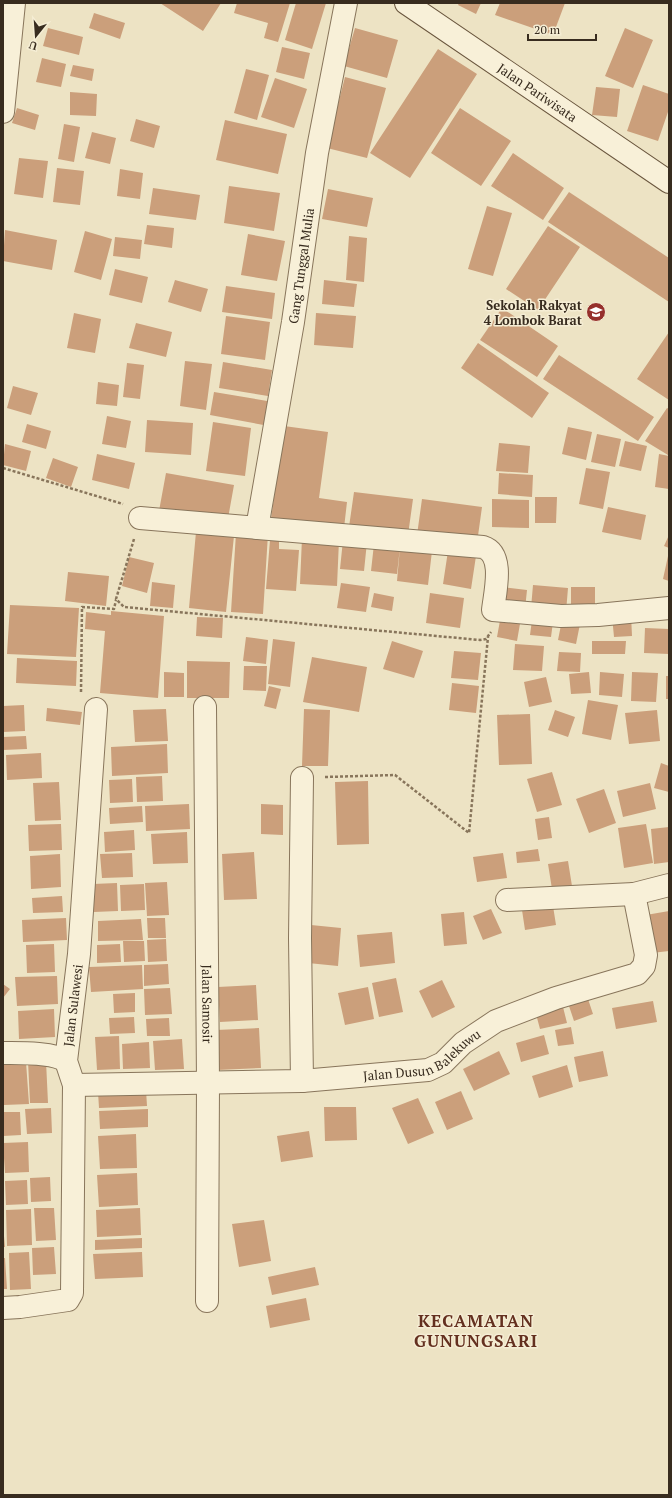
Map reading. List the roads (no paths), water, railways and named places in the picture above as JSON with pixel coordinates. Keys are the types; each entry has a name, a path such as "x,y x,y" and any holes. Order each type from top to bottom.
{"street":[{"path":"3,112 14,3"},
{"name":"Gang Tunggal Mulia","path":"257,528 293,322 317,153 346,3"},
{"name":"Jalan Pariwisata","path":"406,3 669,182"},
{"path":"140,518 486,548 495,555 497,561 493,610 561,616 598,615 669,608"},
{"name":"Jalan Samosir","path":"205,707 208,1083 207,1301"},
{"name":"Jalan Sulawesi","path":"3,1308 20,1308 68,1300 72,1293 74,1085 66,1061 79,954 96,710"},
{"path":"302,778 300,938 302,1081"},
{"path":"507,900 634,894 669,885"},
{"name":"Jalan Dusun Balekuwu","path":"74,1085 302,1081 428,1070 443,1063 463,1044 496,1021 556,998 637,974 644,966 646,955 634,894"},
{"path":"3,1053 32,1054 60,1058 66,1061"}],"place":[{"name":"Sekolah Rakyat 4 Lombok Barat","path":"596,312"}],"district":[{"name":"KECAMATAN GUNUNGSARI","path":"476,1331"}]}
